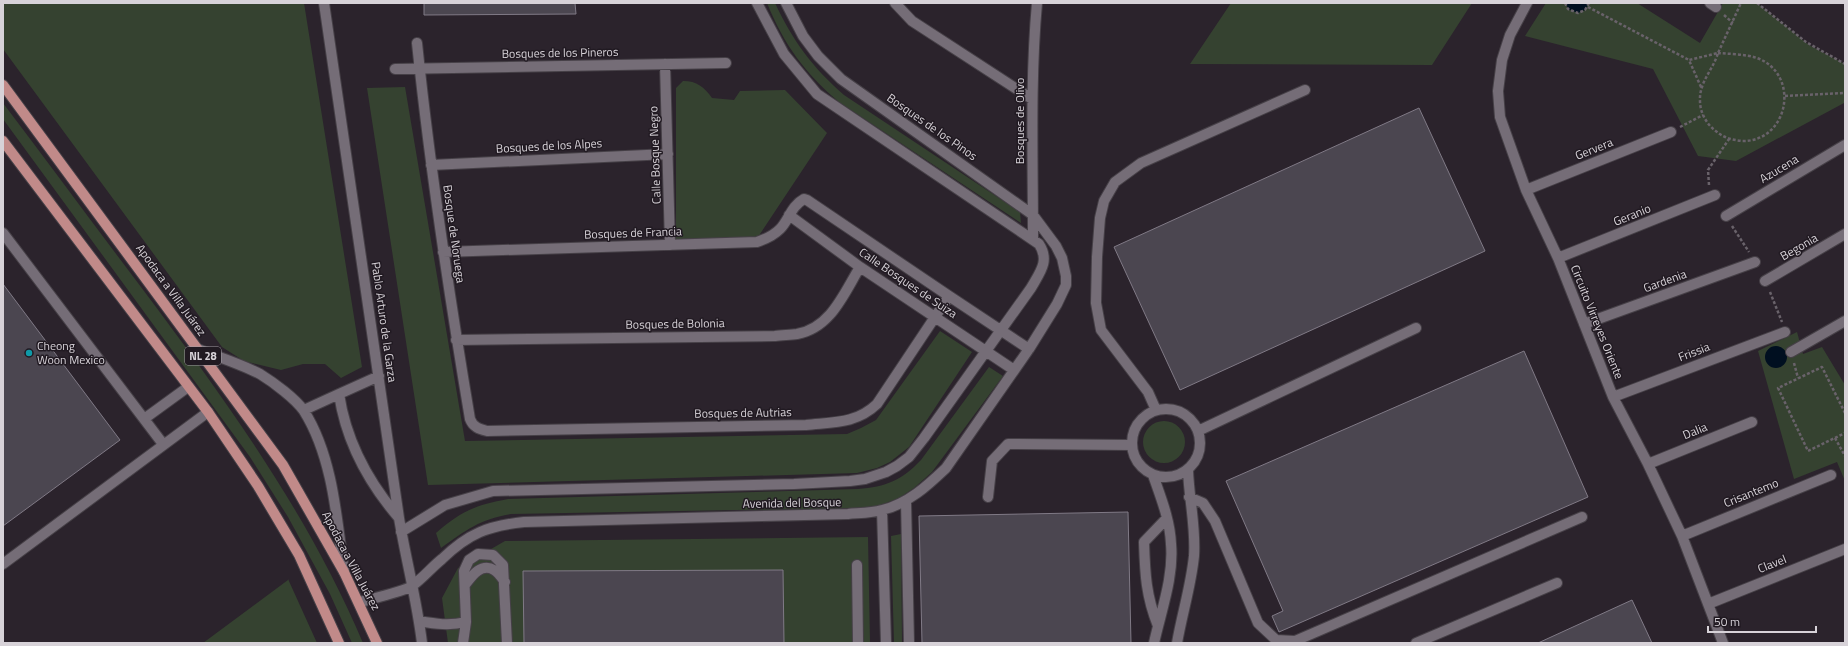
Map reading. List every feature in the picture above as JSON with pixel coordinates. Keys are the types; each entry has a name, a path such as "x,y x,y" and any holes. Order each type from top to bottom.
{"main road":[{"name":"Apodaca a Villa Juárez","path":"3,85 283,464 360,602 377,643"},
{"name":"NL 28","path":"3,141 208,412 258,486 299,556 339,643"}],"street":[{"name":"Pablo Arturo de la Garza","path":"324,3 401,532 411,587 420,621 422,643"},
{"path":"757,3 784,54 817,94 1033,238"},
{"name":"Bosques de los Pinos","path":"786,3 803,36 818,56 841,78 1033,215 1056,246 1065,269"},
{"path":"895,3 912,21 1032,99"},
{"name":"Bosques de Olivo","path":"1033,238 1032,99 1033,43 1037,3"},
{"name":"Circuito Virreyes Oriente","path":"1527,3 1510,35 1502,60 1498,91 1500,117 1526,190 1558,258 1612,398 1648,464 1682,536 1723,643"},
{"name":"Bosque de Noruega","path":"417,42 431,165 456,340 470,419 476,427"},
{"name":"Bosques de los Pineros","path":"395,69 726,63"},
{"name":"Calle Bosque Negro","path":"666,64 670,245"},
{"path":"1156,410 1148,392 1101,330 1096,303 1097,257 1100,218 1104,200 1115,182 1141,162 1305,90"},
{"name":"Gervera","path":"1526,190 1671,132"},
{"name":"Azucena","path":"1726,216 1845,145"},
{"name":"Bosques de los Alpes","path":"431,165 668,154"},
{"name":"Geranio","path":"1558,258 1715,195"},
{"name":"Bosques de Francia","path":"443,252 757,242 770,238 780,229 795,206 804,199"},
{"name":"Calle Bosques de Suiza","path":"804,199 811,201 949,296 1029,348"},
{"name":"Calle Bosques de Suiza","path":"789,215 860,267 1014,370"},
{"path":"3,232 163,444"},
{"name":"Begonia","path":"1765,281 1845,234"},
{"name":"Avenida del Bosque","path":"401,532 445,505 493,491 794,484 865,479 886,472 909,457 987,352 1031,288 1042,268 1045,255 1039,244 1033,238"},
{"name":"Gardenia","path":"1584,324 1755,262"},
{"name":"Bosques de Bolonia","path":"456,340 775,336 797,334 811,330 824,322 832,313 860,267"},
{"name":"Avenida del Bosque","path":"411,587 446,554 464,540 477,532 498,525 524,522 848,514 882,510 906,501 930,484 946,468 1014,370 1062,294 1066,285 1065,269"},
{"name":"Bosques de Autrias","path":"476,427 487,431 495,431 806,425 851,421 868,413 877,404 949,296"},
{"path":"1790,352 1845,321"},
{"path":"1198,431 1416,328"},
{"name":"Frissia","path":"1612,398 1785,332"},
{"path":"198,349 260,374 304,410 317,437 327,469 337,515 344,572"},
{"path":"304,410 379,376"},
{"path":"144,419 188,387"},
{"path":"339,394 342,413 356,454 384,500 399,518"},
{"path":"1171,409 1183,413 1192,420 1198,431 1201,439 1197,459 1188,470 1177,476 1170,478 1154,475 1140,466 1133,452 1132,436 1138,424 1145,416 1156,410 1171,409"},
{"path":"3,564 208,412"},
{"name":"Dalia","path":"1648,464 1752,422"},
{"path":"988,497 992,461 1008,444 1132,445"},
{"path":"1177,643 1180,621 1187,599 1194,557 1194,537 1189,497 1188,470"},
{"path":"1154,475 1167,518 1172,545 1169,582 1154,643"},
{"name":"Crisantemo","path":"1682,536 1831,475"},
{"path":"1189,497 1203,503 1215,521 1258,623 1276,640 1295,641 1582,517"},
{"path":"906,501 909,643"},
{"path":"882,510 886,643"},
{"path":"1158,626 1150,606 1146,589 1144,542 1167,518"},
{"name":"Clavel","path":"1708,604 1845,549"},
{"path":"463,643 466,622 464,571 469,560 478,554 493,555 503,564 507,643"},
{"path":"857,565 858,643"},
{"path":"465,586 475,572 486,568 494,570 505,582"},
{"path":"1416,643 1557,583"},
{"path":"360,602 411,587"},
{"path":"420,621 438,625 452,625 466,622"}],"path":[{"path":"1566,3 1568,9 1574,13 1582,12 1588,7 1589,3"},
{"path":"1689,60 1718,53 1757,58 1770,65 1779,76 1785,96 1782,116 1774,128 1762,137 1749,141 1735,141 1722,136 1710,127 1703,115 1700,101 1701,88 1705,78 1715,62 1718,53 1741,3"},
{"path":"1757,3 1806,42 1845,64"},
{"path":"1588,7 1689,60 1701,88"},
{"path":"1785,96 1845,93"},
{"path":"1671,132 1703,115"},
{"path":"1845,413 1822,367 1778,388 1808,451 1845,434"},
{"path":"1835,438 1845,456"}],"green space":[{"path":"3,3 304,3 362,367 341,378 325,364 303,364 281,370 244,361 222,347 3,49"},
{"path":"767,3 775,3 804,53 822,74 844,95 1020,212 1021,223 839,102 806,69 788,45"},
{"path":"1231,3 1472,3 1432,65 1190,64"},
{"path":"1546,3 1637,3 1700,43 1723,3 1757,3 1809,45 1845,64 1844,103 1736,161 1698,156 1653,69 1525,36"},
{"path":"683,81 700,85 712,98 734,100 740,91 785,90 827,133 758,237 676,241 676,88"},
{"path":"405,87 465,441 847,434 876,420 940,331 972,352 909,447 890,462 877,468 857,473 428,485 367,88"},
{"path":"3,103 236,417 292,505 318,550 363,643 352,643 330,594 288,517 250,457 3,119"},
{"path":"1797,332 1803,354 1822,347 1845,385 1845,481 1837,462 1794,479 1758,351"},
{"path":"989,367 1003,376 932,472 914,488 899,498 878,506 857,508 511,514 482,522 441,548 436,533 453,519 469,510 508,499 858,489 885,484 907,473 921,460"},
{"path":"1160,421 1168,421 1176,424 1182,430 1185,442 1182,454 1176,460 1168,463 1160,463 1152,460 1146,454 1143,446 1143,438 1146,430 1152,424"},
{"path":"901,534 902,643 894,643 891,536"},
{"path":"868,537 870,643 448,643 442,598 458,568 505,541"},
{"path":"288,580 317,643 203,643"}],"water":[{"path":"1566,3 1589,3 1585,10 1578,13 1568,9"},
{"path":"1776,346 1780,347 1786,353 1786,361 1780,367 1776,368 1772,367 1766,361 1765,357 1766,353 1772,347"}],"building":[{"path":"424,3 575,3 576,14 424,15"},
{"path":"1419,108 1485,251 1180,390 1114,247"},
{"name":"Cheong Woon Mexico","path":"3,284 120,440 3,526"},
{"path":"1524,351 1588,497 1279,632 1272,616 1283,611 1226,481"},
{"path":"1128,512 1131,643 922,643 919,516"},
{"path":"783,570 784,643 524,643 523,571"},
{"path":"1632,600 1652,643 1538,643"}],"place":[{"name":"Cheong Woon Mexico","path":"29,353"}]}
